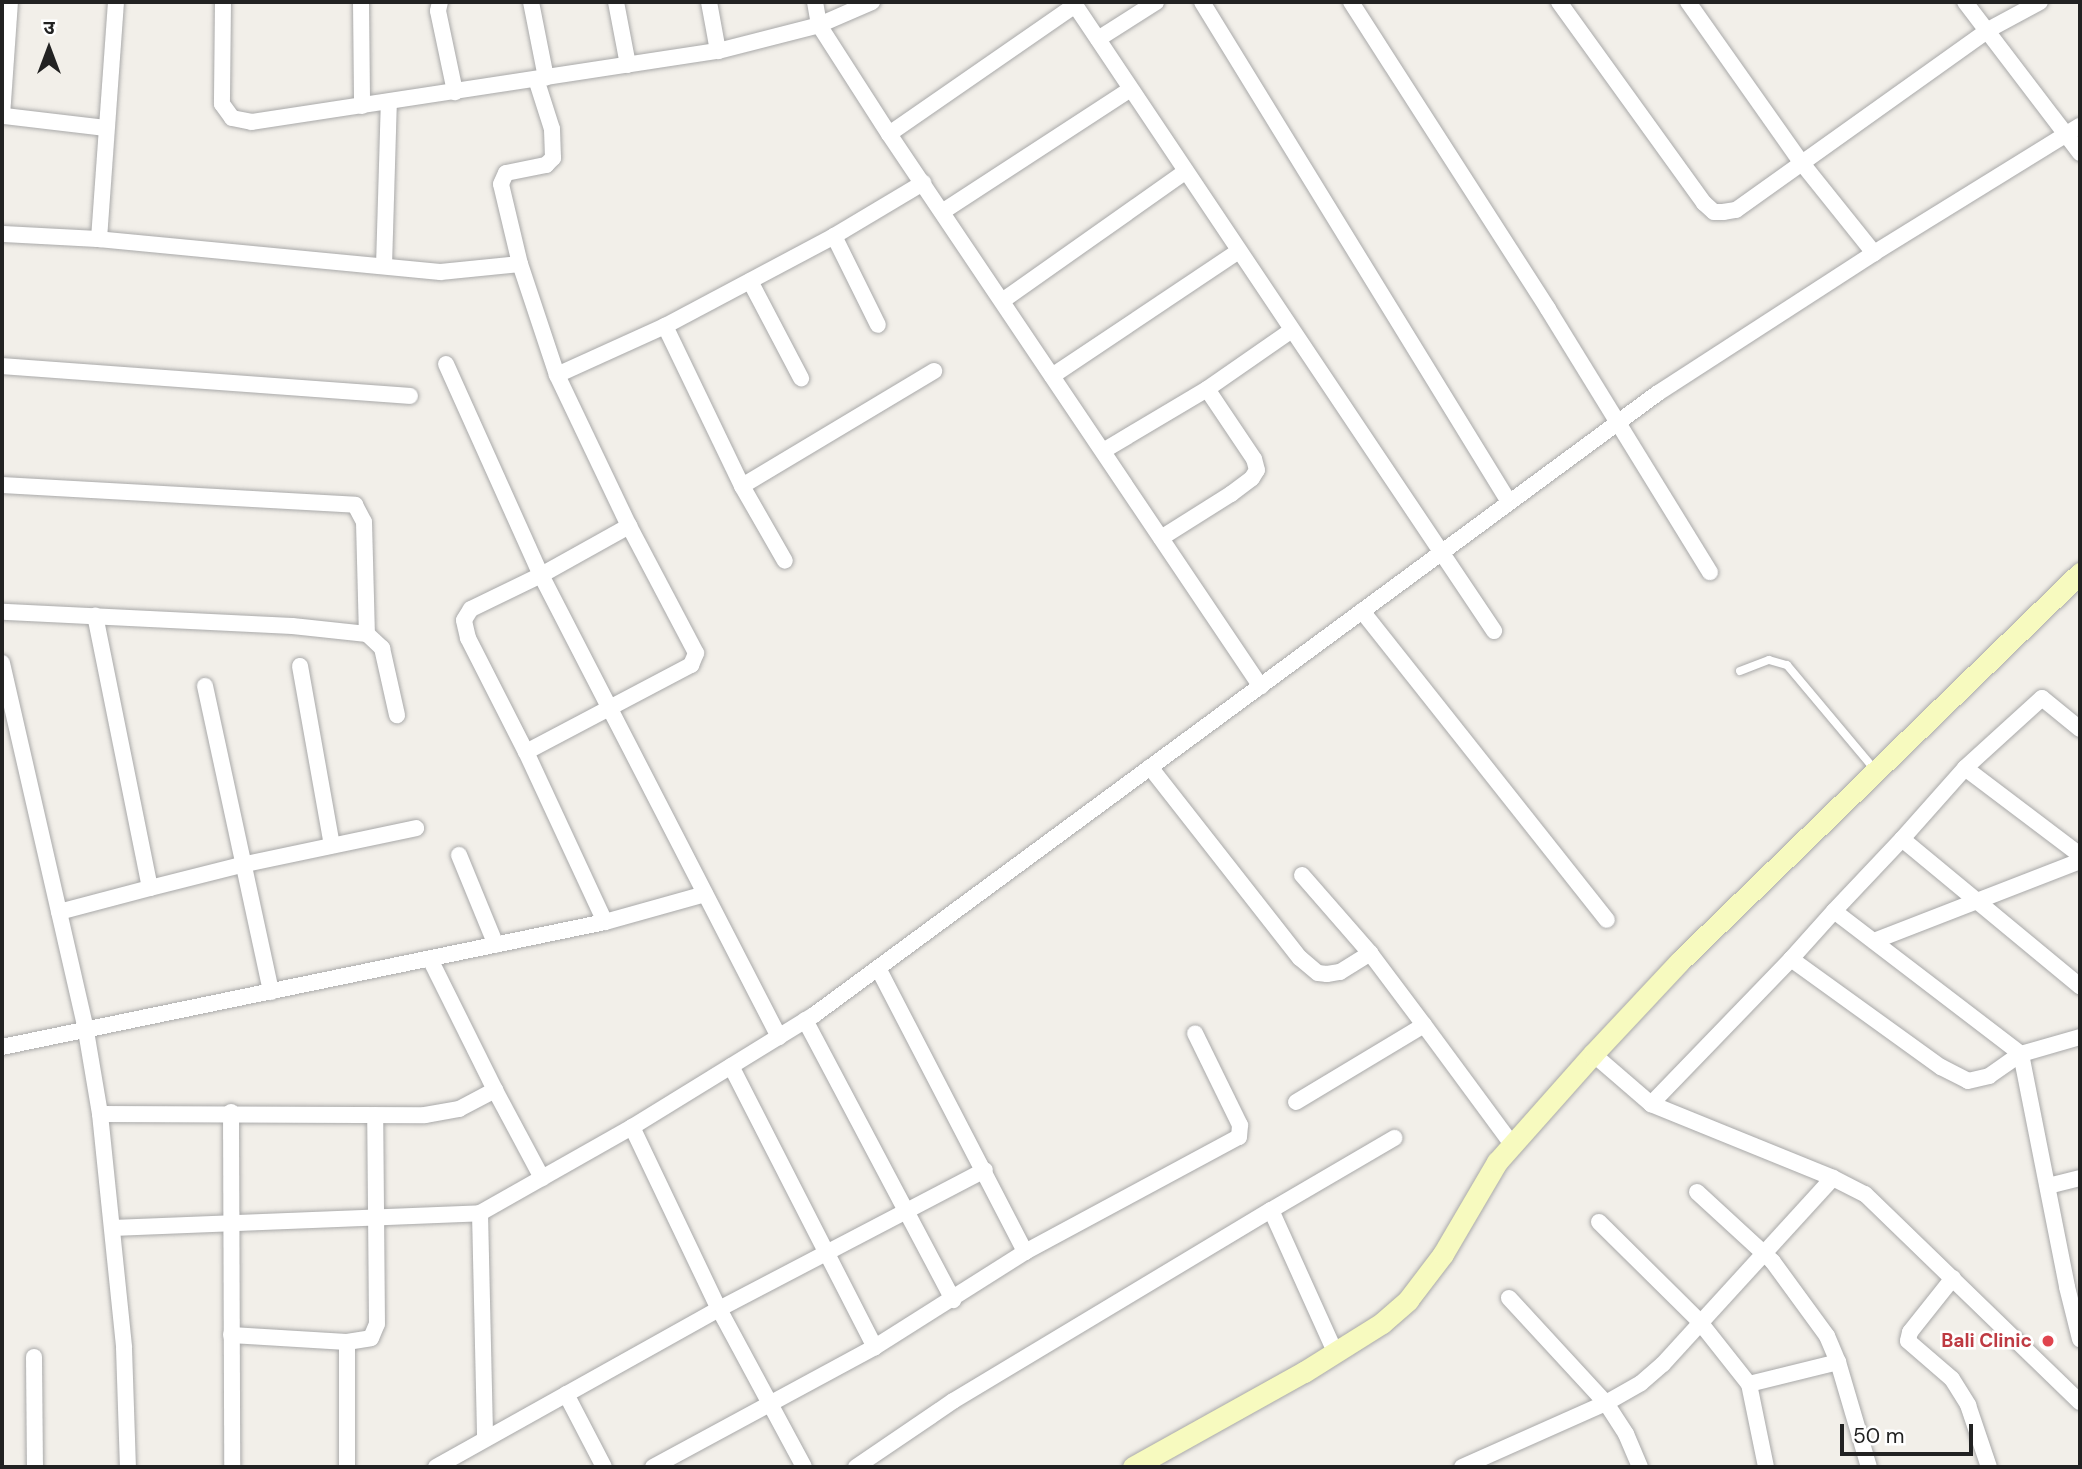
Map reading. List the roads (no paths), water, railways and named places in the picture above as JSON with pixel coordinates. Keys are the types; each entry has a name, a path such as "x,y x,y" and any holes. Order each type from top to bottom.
{"street":[{"path":"10,2 3,116 106,128"},
{"path":"99,239 116,2"},
{"path":"223,2 220,90 225,113 232,118 252,122 718,51 819,25 872,2"},
{"path":"361,2 362,106"},
{"path":"440,2 438,11 455,92"},
{"path":"526,752 691,665 696,653 629,526 557,375 520,264 500,184 506,173 547,165 553,158 552,129 541,79 531,2"},
{"path":"616,2 628,65"},
{"path":"709,2 718,51"},
{"path":"815,2 819,25 1261,687"},
{"path":"1097,39 1156,2"},
{"path":"1202,2 1509,502"},
{"path":"1351,2 1548,309 1710,572"},
{"path":"1559,2 1681,172 1714,212 1736,209 1988,30 2040,2"},
{"path":"1688,2 1801,162 1874,253"},
{"path":"1965,2 2074,130 2080,153"},
{"path":"890,134 1074,3 1494,631"},
{"path":"942,212 1131,89"},
{"path":"384,266 389,102"},
{"path":"114,1228 480,1213 632,1127 805,1020 1658,393 1874,253 2074,130"},
{"path":"1002,301 1186,171"},
{"path":"557,375 665,326 834,236 923,183"},
{"path":"2,234 99,239 440,272 520,264"},
{"path":"834,236 878,325"},
{"path":"1052,376 1239,250"},
{"path":"750,281 801,377"},
{"path":"665,326 742,486 785,561"},
{"path":"1103,452 1207,389 1292,330"},
{"path":"446,364 541,575 779,1037"},
{"path":"2,366 410,396"},
{"path":"742,486 934,371"},
{"path":"1161,538 1231,494 1252,478 1257,470 1254,459 1207,389"},
{"path":"2,485 355,505 364,523 367,635"},
{"path":"605,922 526,752 468,638 464,620 471,609 541,575 629,526"},
{"path":"1133,1467 1382,1323 1427,1279 1511,1143 1593,1054 1679,962 1877,773 2080,573"},
{"path":"1363,611 1607,920"},
{"path":"2,612 292,626 367,635 382,648 397,715"},
{"path":"94,617 150,888"},
{"path":"2,663 86,1031 100,1114 114,1228 124,1348 128,1467"},
{"path":"300,666 332,845"},
{"path":"205,686 241,865 271,992"},
{"path":"1651,1104 1791,959 1965,768 2042,698 2080,729"},
{"path":"1150,767 1300,958 1313,970 1322,974 1340,972 1370,953"},
{"path":"1965,768 2080,855"},
{"path":"59,912 241,865 416,828"},
{"path":"1902,839 1978,899 2080,986"},
{"path":"459,855 496,945"},
{"path":"1874,941 2080,861"},
{"path":"1302,875 1370,953 1511,1143"},
{"path":"2,1047 605,922 705,894"},
{"path":"1835,911 2021,1054 2048,1185 2073,1285 2080,1339"},
{"path":"430,959 542,1178"},
{"path":"1791,959 1956,1078 1978,1080 1999,1071 2021,1054 2080,1037"},
{"path":"878,968 985,1170 1025,1252"},
{"path":"805,1020 953,1300"},
{"path":"1296,1102 1424,1026"},
{"path":"653,1467 875,1347 1025,1252 1239,1138 1240,1125 1195,1033"},
{"path":"1593,1054 1651,1104 1833,1178 1865,1194 1890,1215 2080,1402"},
{"path":"731,1066 875,1347"},
{"path":"100,1114 443,1114 459,1109 495,1090"},
{"path":"231,1112 232,1467"},
{"path":"232,1335 347,1342 367,1340 375,1333 374,1115"},
{"path":"632,1127 719,1309 804,1467"},
{"path":"856,1467 953,1402 1394,1138"},
{"path":"436,1467 719,1309 985,1170"},
{"path":"1462,1467 1606,1403 1641,1383 1663,1364 1699,1321 1833,1178"},
{"path":"2048,1185 2080,1178"},
{"path":"1697,1192 1763,1253 1801,1298 1827,1336 1838,1362 1869,1467"},
{"path":"1271,1210 1335,1352"},
{"path":"480,1213 485,1438"},
{"path":"1599,1222 1699,1321 1749,1384 1766,1467"},
{"path":"1953,1278 1910,1332 1908,1340 1952,1379 1968,1405 1989,1467"},
{"path":"1508,1298 1606,1403 1626,1434 1640,1467"},
{"path":"347,1342 347,1467"},
{"path":"34,1357 34,1467"},
{"path":"1749,1384 1838,1362"},
{"path":"566,1394 604,1467"}],"lane":[{"path":"1740,671 1769,660 1787,664 1877,773"}],"place":[{"name":"Bali Clinic","path":"2048,1341"}]}
